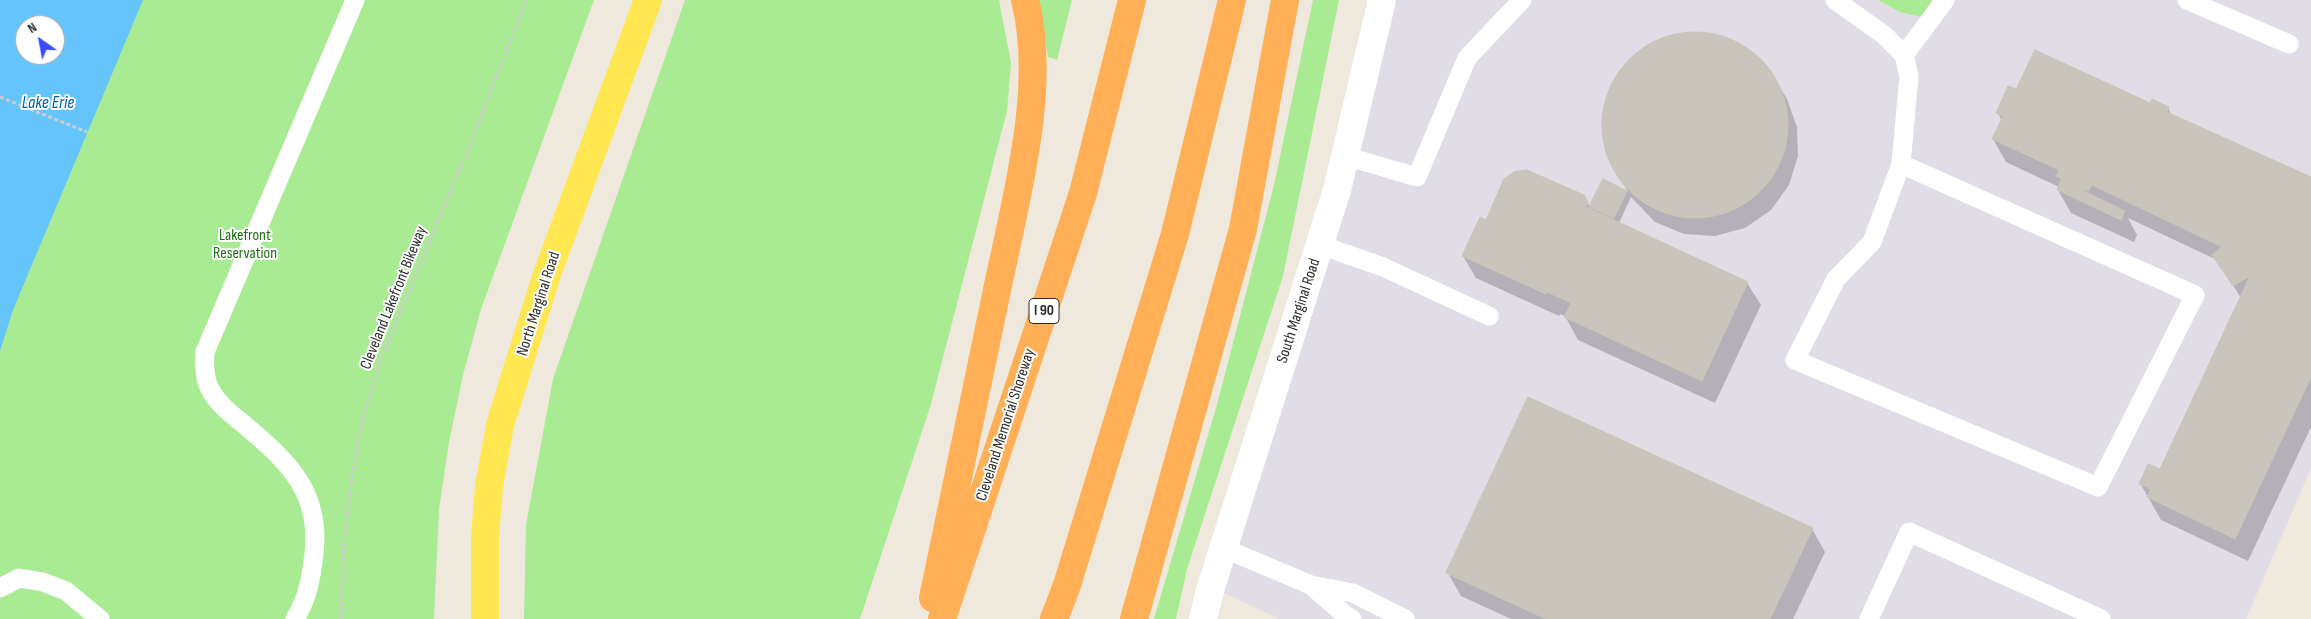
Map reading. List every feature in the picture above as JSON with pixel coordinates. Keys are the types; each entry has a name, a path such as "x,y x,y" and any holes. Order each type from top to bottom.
{"highway":[{"path":"929,619 1026,144 1033,60 1029,14 1025,0"},
{"name":"Cleveland Memorial Shoreway","path":"942,619 1082,193 1132,0"},
{"path":"1054,619 1067,585 1175,234 1232,0"},
{"path":"1134,619 1243,229 1285,0"}],"main road":[{"name":"North Marginal Road","path":"485,619 485,538 489,486 500,425 546,277 648,0"}],"street":[{"name":"South Marginal Road","path":"1203,619 1223,548 1337,190 1382,0"}],"lane":[{"path":"295,619 302,608 311,583 315,549 316,521 308,495 295,473 222,405 209,389 204,370 204,352 355,0"},
{"path":"1345,156 1417,177 1467,58 1522,0"},
{"path":"1835,0 1884,35 1904,55 1909,76 1901,164 1872,242 1836,279 1795,360 2098,488 2195,295 1901,164"},
{"path":"1904,55 1945,0"},
{"path":"2186,0 2289,44"},
{"path":"1320,244 1383,267 1489,316"},
{"path":"1869,619 1909,532 2101,619"},
{"path":"1223,548 1311,585 1353,593 1405,619"},
{"path":"0,588 19,578 43,582 66,591 100,619"},
{"path":"1311,585 1352,619"}],"path":[{"name":"Cleveland Lakefront Bikeway","path":"341,619 344,542 352,476 363,417 380,362 475,132 526,0"},
{"path":"0,97 87,132"}],"shaded area":[{"path":"1382,0 2311,0 2311,468 2246,619 1280,619 1211,587"}],"green space":[{"name":"Lakefront Reservation","path":"0,0 594,0 481,309 463,375 449,442 439,509 434,619 0,619"},
{"path":"685,0 999,0 1011,63 1007,111 931,404 860,619 524,619 526,525 553,379"},
{"path":"1039,0 1072,0 1057,60 1048,57"},
{"path":"1313,0 1339,0 1283,276 1187,569 1176,619 1154,619 1218,401 1274,185"},
{"path":"1878,0 1932,0 1922,17 1900,12"}],"water":[{"name":"Lake Erie","path":"0,0 143,0 13,310 0,351"}],"building":[{"path":"1695,32 1713,34 1730,39 1747,48 1761,59 1772,73 1781,90 1786,107 1788,125 1786,143 1781,160 1772,177 1761,191 1747,202 1730,211 1713,216 1695,218 1677,216 1660,211 1643,202 1629,191 1618,177 1609,160 1604,143 1602,125 1604,107 1609,90 1618,73 1629,59 1643,48 1660,39 1677,34"},
{"path":"2035,50 2150,103 2152,99 2169,107 2167,112 2311,177 2311,377 2235,539 2147,497 2151,489 2139,484 2148,464 2160,469 2250,276 2233,286 2212,255 2222,247 2092,185 2089,191 2084,189 2084,191 2125,211 2121,220 2057,190 2061,179 2056,176 2059,170 1992,139 2003,116 1996,113 2008,86 2016,89"},
{"path":"1527,170 1584,195 1588,202 1586,207 1748,282 1702,381 1564,317 1571,303 1547,292 1546,294 1462,256 1480,217 1486,220 1504,179 1514,172"},
{"path":"1603,179 1627,191 1614,218 1589,207"},
{"path":"1528,397 1813,528 1770,619 1546,619 1446,573"}]}
